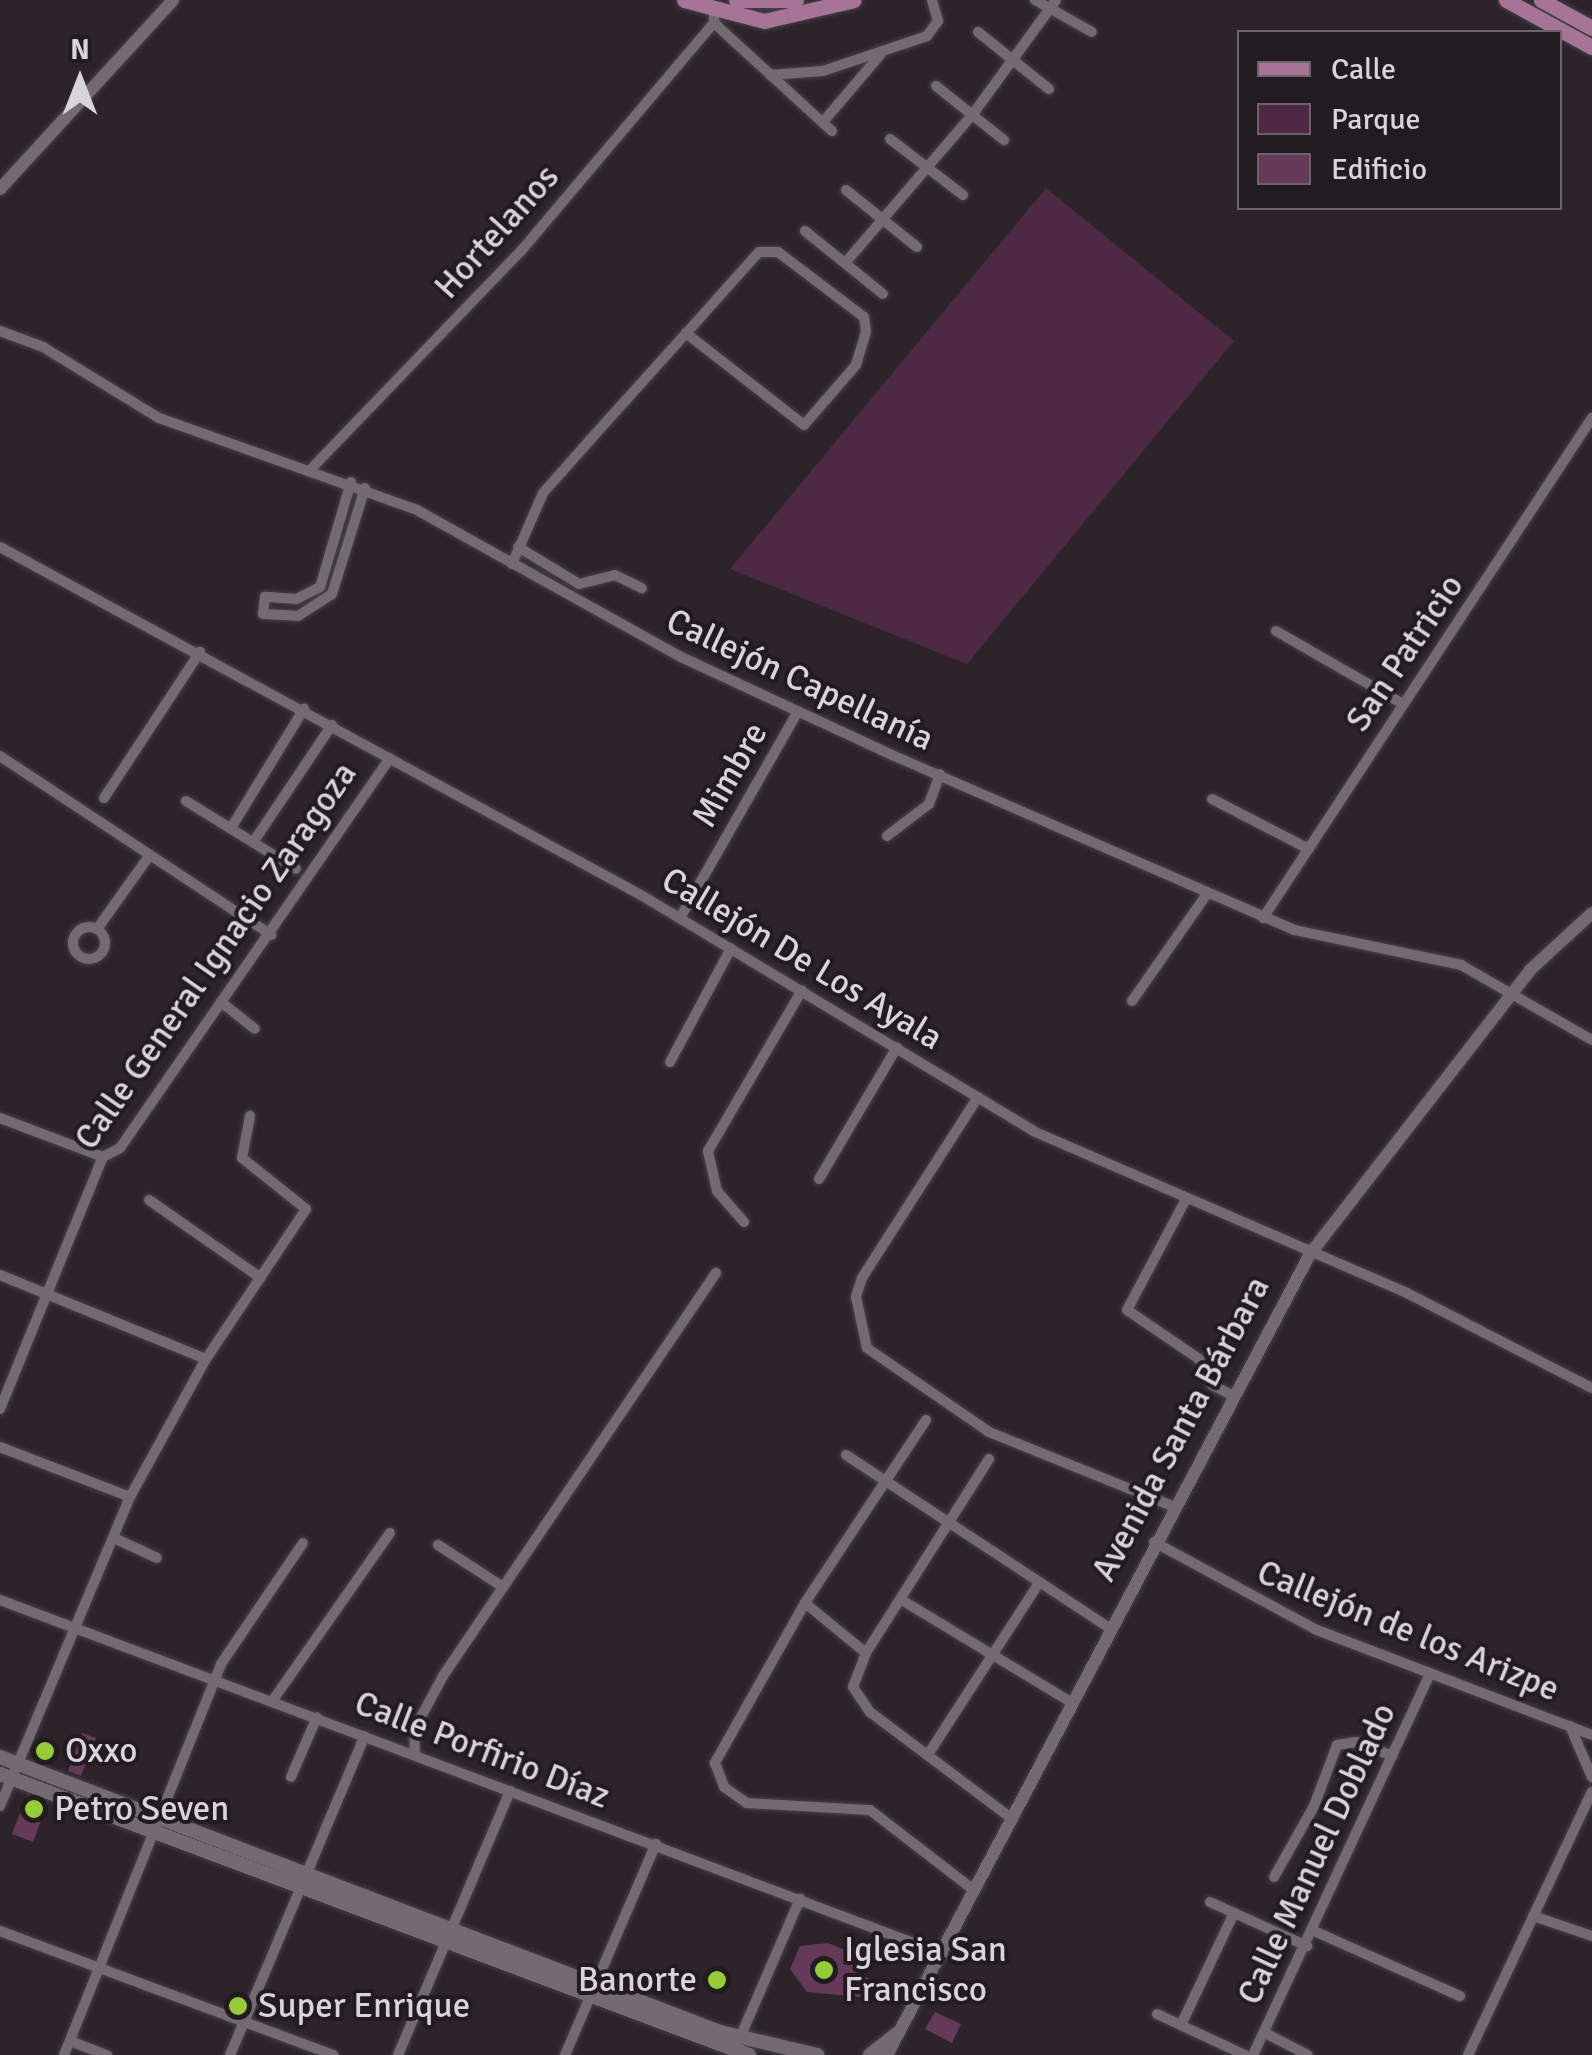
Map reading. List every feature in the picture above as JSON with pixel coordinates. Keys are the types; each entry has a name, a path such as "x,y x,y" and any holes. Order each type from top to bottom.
{"main road":[{"path":"684,0 714,17 783,20 854,0"},
{"path":"736,0 796,0"},
{"path":"1506,0 1592,46"},
{"path":"1541,0 1592,28"},
{"path":"0,1757 9,1772 154,1833 448,1936 739,2050 817,2055"},
{"path":"9,1772 161,1818 305,1872 448,1936"},
{"path":"870,2055 900,2030"}],"street":[{"path":"0,189 173,0"},
{"path":"770,75 880,54 933,32 932,0"},
{"path":"1035,0 1053,4 1092,32"},
{"path":"846,262 973,114 1053,4"},
{"path":"714,17 770,75 828,126 880,54"},
{"name":"Hortelanos","path":"310,470 521,251 714,17"},
{"path":"978,32 1049,89"},
{"path":"936,86 1004,140"},
{"path":"890,138 962,194"},
{"path":"846,190 917,247"},
{"path":"805,231 883,294"},
{"path":"512,564 542,492 686,333 766,250 866,323 856,365 804,425 686,333"},
{"name":"Callejón Capellanía","path":"0,331 44,347 159,418 365,488 798,711 1207,894 1338,942 1460,965 1514,992 1592,1040"},
{"name":"San Patricio","path":"1264,918 1592,418"},
{"path":"350,482 348,525 324,603 298,616 263,614 265,597 296,599 320,586 348,525 365,488"},
{"name":"Callejón De Los Ayala","path":"0,546 680,918 978,1097 1185,1201 1408,1294 1592,1388"},
{"path":"518,548 579,584 615,575 642,588"},
{"path":"1276,631 1403,704"},
{"path":"104,798 200,652"},
{"path":"231,828 304,709"},
{"name":"Mimbre","path":"680,918 798,711"},
{"path":"254,842 332,725"},
{"path":"0,756 147,859 271,934"},
{"name":"Calle General Ignacio Zaragoza","path":"0,1409 103,1157 120,1148 390,758"},
{"path":"886,836 928,804 940,774"},
{"path":"1212,799 1309,849"},
{"path":"186,801 296,869"},
{"path":"97,929 147,859"},
{"path":"1132,1001 1207,894"},
{"name":"Avenida Santa Bárbara","path":"888,2055 1172,1506 1310,1254 1514,992 1592,913"},
{"path":"670,1062 731,948"},
{"path":"744,1222 716,1191 708,1152 802,990"},
{"path":"221,1002 255,1029"},
{"path":"819,1179 896,1046"},
{"path":"978,1097 862,1278 856,1297 867,1348 988,1432 1172,1506"},
{"path":"0,1806 9,1772 130,1497 206,1359 306,1206 242,1158 250,1116"},
{"path":"0,1118 103,1157"},
{"path":"149,1200 261,1278"},
{"path":"1185,1201 1126,1310 1199,1359 1212,1384 1232,1395"},
{"path":"415,1755 414,1730 428,1700 716,1273"},
{"path":"0,1275 206,1359"},
{"path":"926,1420 883,1479 724,1736 717,1776 746,1803 870,1810 974,1890"},
{"path":"0,1446 130,1497"},
{"path":"846,1455 1109,1628"},
{"path":"989,1459 905,1602 866,1653 854,1679 858,1700 1011,1818"},
{"path":"274,1700 390,1534"},
{"path":"114,1538 157,1558"},
{"name":"Callejón de los Arizpe","path":"1154,1542 1269,1608 1428,1676 1592,1735"},
{"path":"64,2055 216,1679 304,1543"},
{"path":"438,1545 503,1587"},
{"path":"929,1753 1039,1583"},
{"name":"Calle Porfirio Díaz","path":"0,1600 942,1954"},
{"path":"905,1602 1071,1702"},
{"path":"805,1604 866,1653"},
{"name":"Calle Manuel Doblado","path":"1253,2055 1314,1931 1428,1676"},
{"path":"292,1777 317,1717"},
{"path":"1570,1726 1592,1777"},
{"path":"230,2055 298,1886 366,1736"},
{"path":"1274,1877 1337,1744 1356,1742 1392,1756"},
{"path":"398,2055 510,1791"},
{"path":"1468,2055 1592,1792"},
{"path":"565,2055 656,1844"},
{"path":"739,2050 800,1899"},
{"path":"1210,1902 1307,1946"},
{"path":"1182,2025 1234,1913"},
{"path":"1533,1916 1592,1936"},
{"path":"0,1931 243,2025 334,2055"},
{"path":"1314,1931 1460,1996"},
{"path":"1156,2014 1245,2055"},
{"name":"Avenida Santa Bárbara","path":"897,2055 900,2030"},
{"path":"1265,2033 1308,2055"},
{"path":"70,2040 108,2055"}],"green space":[{"path":"1046,188 1234,341 967,664 730,569"}],"building":[{"name":"Oxxo","path":"82,1733 96,1738 81,1776 68,1771"},
{"name":"Petro Seven","path":"27,1795 48,1803 33,1842 12,1834"},
{"name":"Iglesia San Francisco","path":"828,1943 848,1951 855,1972 868,1978 860,1997 807,1992 790,1969 800,1946"},
{"path":"935,2012 961,2024 952,2043 925,2029"}],"place":[{"name":"Oxxo","path":"45,1751"},
{"name":"Petro Seven","path":"34,1809"},
{"name":"Iglesia San Francisco","path":"824,1970"},
{"name":"Banorte","path":"717,1980"},
{"name":"Super Enrique","path":"238,2006"}]}
